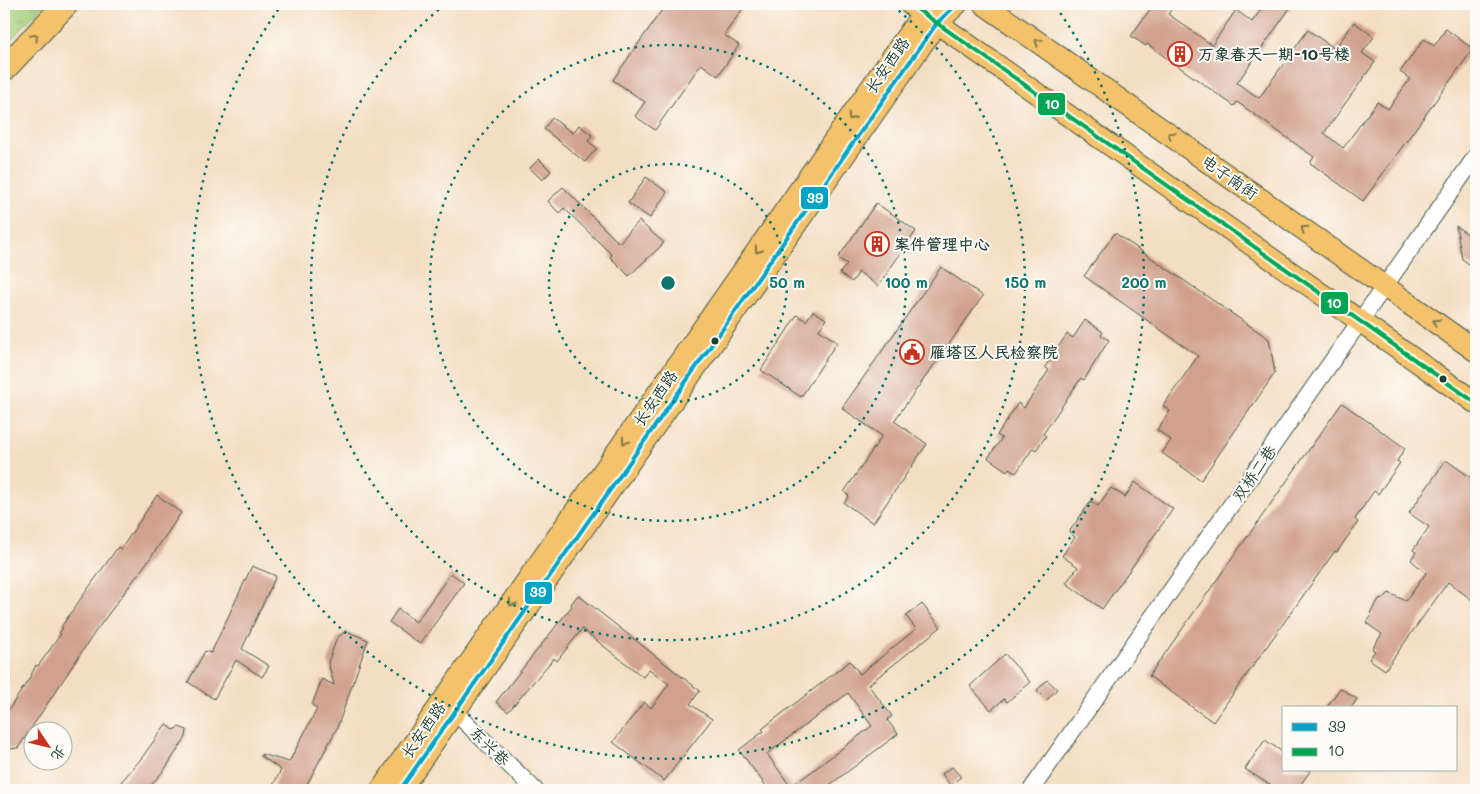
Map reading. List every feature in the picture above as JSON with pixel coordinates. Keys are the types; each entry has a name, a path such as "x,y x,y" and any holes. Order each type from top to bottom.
{"highway":[{"path":"4,69 66,4"}],"main road":[{"name":"长安西路","path":"400,790 449,707 924,11 957,4"},
{"name":"电子南街","path":"984,4 1476,351"},
{"path":"924,11 1476,403"},
{"name":"长安西路","path":"380,790 449,707"}],"street":[{"name":"双桥二巷","path":"1031,790 1476,156"},
{"name":"东兴巷","path":"449,707 535,790"}],"green space":[{"path":"4,4 45,4 4,47"}],"building":[{"path":"666,4 746,4 724,35 739,45 718,76 701,64 655,130 635,116 645,102 613,80"},
{"path":"1154,4 1175,4 1168,14 1212,45 1236,10 1252,22 1265,4 1293,4 1237,83 1259,98 1308,30 1335,49 1354,22 1374,37 1362,53 1375,62 1324,133 1343,148 1377,102 1388,109 1410,79 1400,72 1424,39 1434,46 1446,29 1473,49 1363,201 1310,163 1314,157 1237,102 1234,106 1147,44 1146,46 1131,36"},
{"path":"552,118 573,133 579,125 592,135 588,141 597,148 585,162 544,129"},
{"path":"539,159 551,171 542,180 530,168"},
{"path":"646,177 667,192 650,218 628,203"},
{"path":"563,187 619,243 639,221 664,243 629,276 610,257 612,255 564,208 559,213 548,201"},
{"name":"案件管理中心","path":"876,203 916,231 878,286 859,272 852,282 840,273 847,264 838,258"},
{"path":"1456,226 1476,240 1476,269 1462,259"},
{"path":"1115,233 1269,339 1275,373 1201,480 1162,453 1171,440 1157,430 1170,411 1163,406 1198,356 1084,276"},
{"name":"雁塔区人民检察院","path":"941,267 983,296 894,421 927,444 873,523 844,503 849,496 844,492 882,436 842,408"},
{"path":"813,311 826,319 819,330 837,342 801,397 761,370 797,315 806,321"},
{"path":"1085,320 1103,332 1101,335 1109,340 1084,380 1081,378 1043,434 1046,436 1036,450 1033,448 1016,473 1009,468 1007,471 988,458 1002,438 997,435 1018,403 1024,408 1049,370 1045,367 1067,334 1073,338"},
{"path":"1342,403 1405,448 1397,461 1400,463 1378,494 1374,491 1355,519 1358,522 1337,552 1335,551 1213,722 1149,676"},
{"path":"1446,460 1476,481 1476,603 1448,582 1385,670 1369,659 1375,651 1372,649 1382,634 1366,623 1380,598 1383,599 1389,593 1406,601 1426,573 1411,560 1416,552 1413,550 1429,527 1409,513"},
{"path":"1135,482 1173,509 1102,609 1066,583 1078,567 1062,556 1075,537 1069,532 1091,501 1098,506 1111,488 1125,497"},
{"path":"157,495 181,513 95,632 35,722 22,722 22,742 18,748 10,749 4,744 4,717 36,665 38,666 61,634 59,633 63,628 61,627 118,547 121,549"},
{"path":"252,566 276,576 242,649 269,666 262,677 236,660 214,699 188,682 205,651 211,653"},
{"path":"451,573 464,583 420,644 389,622 398,609 416,622"},
{"path":"578,595 700,691 690,704 712,719 664,781 613,742 644,702 651,708 669,684 649,669 643,677 582,629 557,661 554,658 508,712 496,702 572,606 571,604"},
{"path":"922,604 941,627 868,685 892,716 887,720 898,734 823,790 769,790 739,750 764,731 762,729 850,661 860,674 916,629 906,616","holes":["848,693 872,726 791,787 767,754"]},
{"path":"346,631 368,640 337,728 304,790 281,790 273,785 281,770 261,756 261,754 289,762 317,709 312,705 322,679 334,685 328,662 337,638"},
{"path":"1005,654 1030,682 1007,702 1004,699 991,710 970,686"},
{"path":"1047,680 1057,689 1047,700 1037,690"},
{"path":"1340,688 1357,699 1352,706 1327,706"},
{"path":"166,724 174,730 179,727 187,730 186,737 165,769 147,790 114,790 141,759"},
{"path":"1265,740 1282,752 1282,772 1310,772 1297,790 1278,790 1245,769"},
{"path":"952,767 961,777 950,785 942,774"}],"transit line":[{"name":"10","path":"910,4 1476,403"},
{"name":"39","path":"400,790 937,23 957,4"}],"place":[{"name":"万象春天一期-10号楼","path":"1180,54"},
{"name":"案件管理中心","path":"877,244"},
{"name":"雁塔区人民检察院","path":"912,352"}]}
